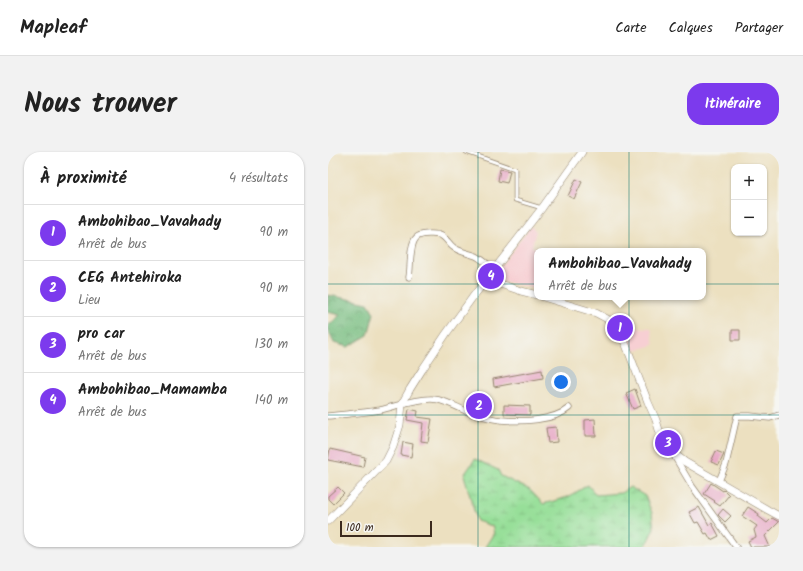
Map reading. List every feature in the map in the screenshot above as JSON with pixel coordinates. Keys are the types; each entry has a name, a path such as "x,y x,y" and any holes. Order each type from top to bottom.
{"street":[{"path":"328,521 386,461 394,447 400,425 402,404 422,370 486,279 542,208 582,152"},
{"path":"409,277 412,245 415,239 419,236 428,234 439,234 443,236 453,247 475,256 494,269"},
{"path":"486,279 534,294"},
{"path":"553,300 596,313 613,322 626,345 656,420 662,440 672,452 692,486 736,547"},
{"path":"328,416 380,410 419,400 432,399 445,402 485,417 514,421 549,418 569,408"},
{"path":"719,481 726,464 738,416 770,418 779,415"},
{"path":"672,452 685,462 779,516"}],"lane":[{"path":"466,152 515,169 516,200 542,208"}],"shaded area":[{"path":"531,226 536,231 532,247 536,248 534,248 534,288 500,281 493,276"},
{"path":"623,327 651,328 654,345 633,351 622,329"}],"green space":[{"path":"328,295 368,303 374,313 368,335 348,347 334,343 328,330 328,326 340,315 328,312"},
{"path":"475,459 498,470 501,476 530,490 543,504 568,497 588,485 596,495 621,493 630,487 645,496 652,513 654,528 645,547 485,547 494,533 492,526 477,521 464,475"}],"building":[{"path":"500,169 510,171 507,183 498,181"},
{"path":"576,179 582,182 574,199 568,196"},
{"path":"732,330 740,330 740,340 732,340"},
{"path":"542,370 543,378 494,387 493,379"},
{"path":"635,389 641,406 633,409 626,393"},
{"path":"469,400 490,404 488,413 468,407"},
{"path":"504,405 530,406 530,415 504,414"},
{"path":"409,409 418,411 417,417 432,419 428,442 421,441 423,423 407,420"},
{"path":"595,419 596,436 585,436 585,420"},
{"path":"556,427 557,442 548,443 546,428"},
{"path":"403,442 413,444 411,457 401,455"},
{"path":"330,449 365,457 363,467 328,460"},
{"path":"716,451 724,454 719,465 711,462"},
{"path":"711,483 723,491 724,490 729,495 720,506 704,494"},
{"path":"338,487 344,493 333,504 328,499 328,496"},
{"path":"699,507 709,525 712,523 719,536 711,540 707,533 705,534 698,522 695,523 689,512"},
{"path":"748,507 759,514 758,516 767,523 772,518 779,522 765,536 770,547 751,547 748,541 756,537 754,530 757,526 742,516"},
{"path":"723,509 731,516 725,522 718,515"}],"place":[{"name":"Ambohibao_Mamamba","path":"491,276"},
{"name":"Ambohibao_Vavahady","path":"620,328"},
{"name":"CEG Antehiroka","path":"479,406"},
{"name":"pro car","path":"668,443"}]}
